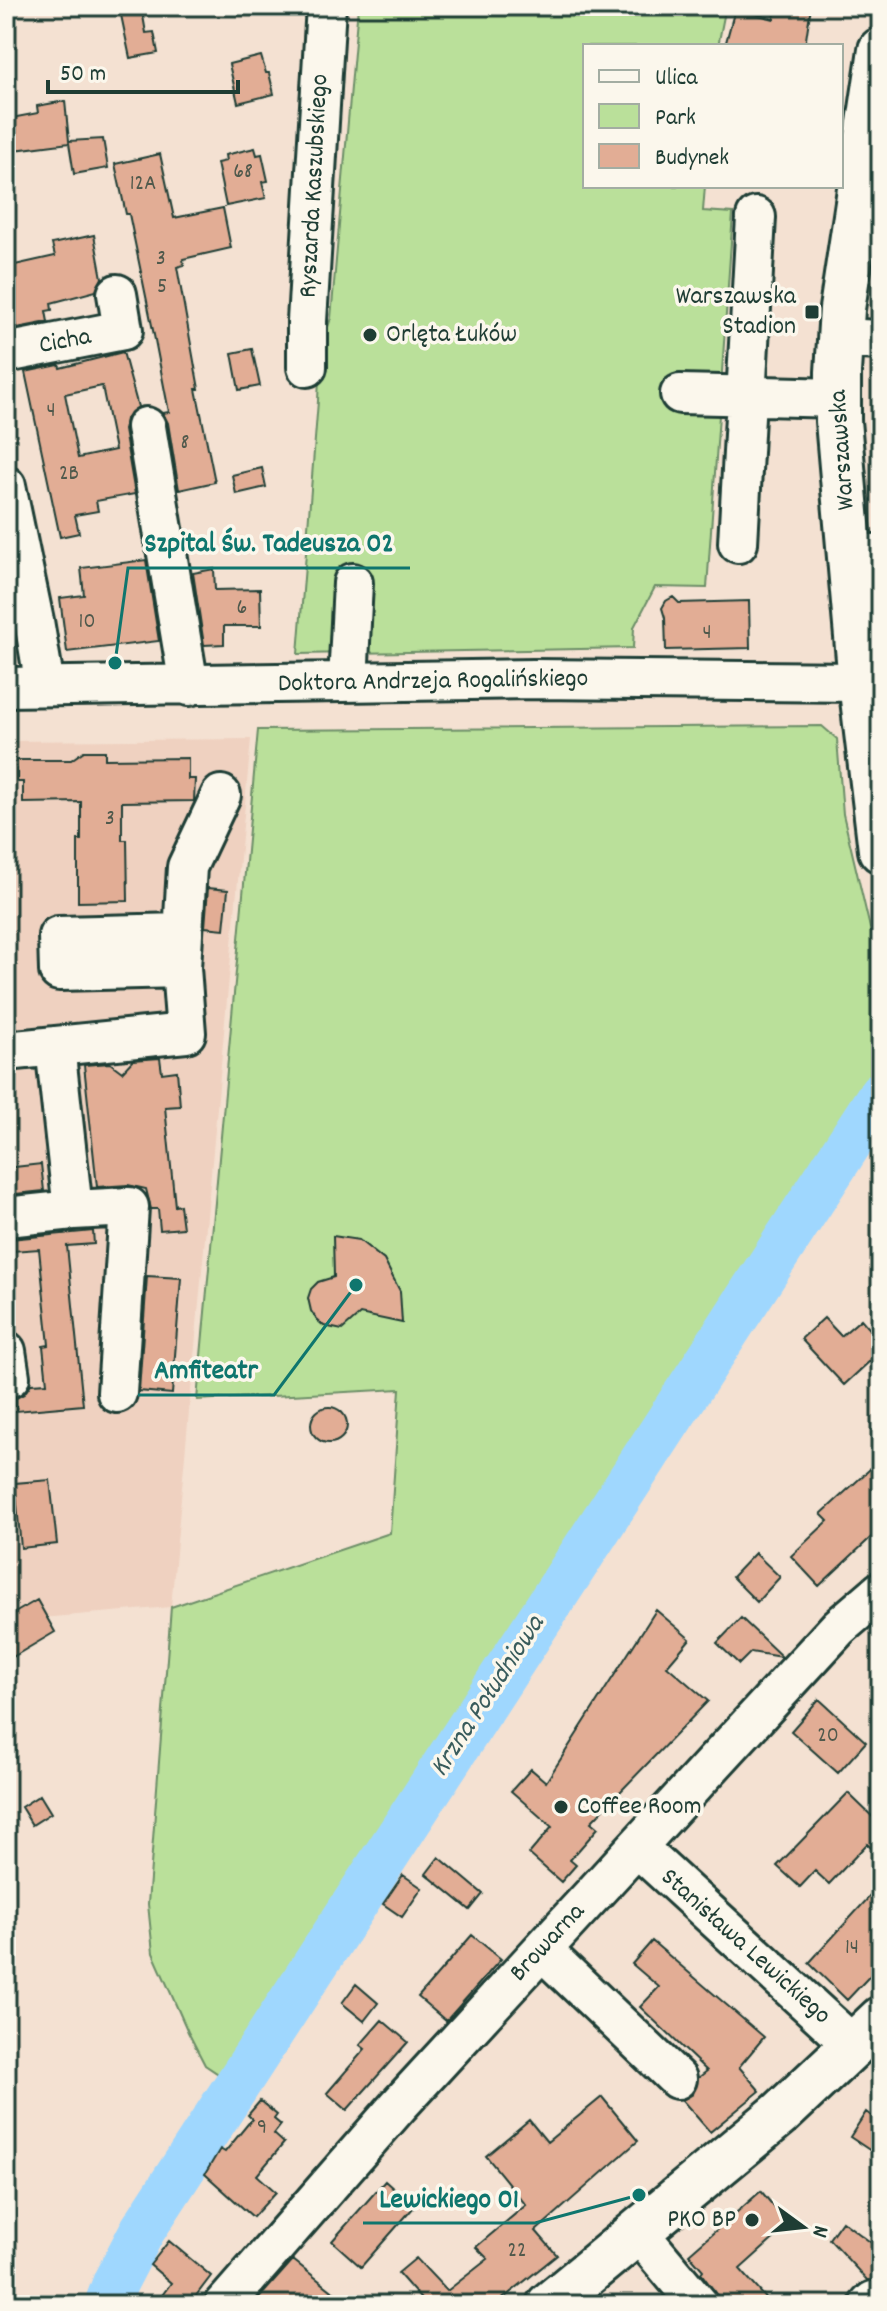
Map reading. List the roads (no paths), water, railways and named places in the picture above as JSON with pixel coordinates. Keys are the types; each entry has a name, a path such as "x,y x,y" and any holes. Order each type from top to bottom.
{"main road":[{"name":"Warszawska","path":"881,50 846,280 860,339 838,398 866,554 861,682 881,850"},
{"path":"549,2305 863,2049"}],"street":[{"name":"Ryszarda Kaszubskiego","path":"307,367 307,321 326,6"},
{"path":"738,543 756,217"},
{"name":"Cicha","path":"6,353 120,312"},
{"path":"680,394 838,398"},
{"path":"146,427 189,686"},
{"path":"6,486 45,686"},
{"path":"348,682 353,583"},
{"name":"Doktora Andrzeja Rogalińskiego","path":"6,687 530,679 861,682"},
{"path":"6,1051 186,1033 182,950 187,867 221,795"},
{"path":"55,1046 73,1210"},
{"path":"6,1217 129,1207 117,1393"},
{"name":"Browarna","path":"224,2305 280,2238 628,1856 839,1627 881,1591"},
{"name":"Stanisława Lewickiego","path":"628,1856 863,2049"},
{"path":"542,1950 677,2079"},
{"path":"637,2231 699,2305"}],"waterway":[{"name":"Krzna Południowa","path":"107,2305 142,2231 881,1094"}],"place":[{"name":"Warszawska Stadion","path":"812,312"},
{"name":"Orlęta Łuków","path":"370,335"},
{"name":"Szpital Św. Tadeusza 02","path":"115,663"},
{"name":"Amfiteatr","path":"356,1285"},
{"name":"Coffee Room","path":"561,1807"},
{"name":"Lewickiego 01","path":"639,2195"},
{"name":"PKO BP","path":"752,2220"}]}
